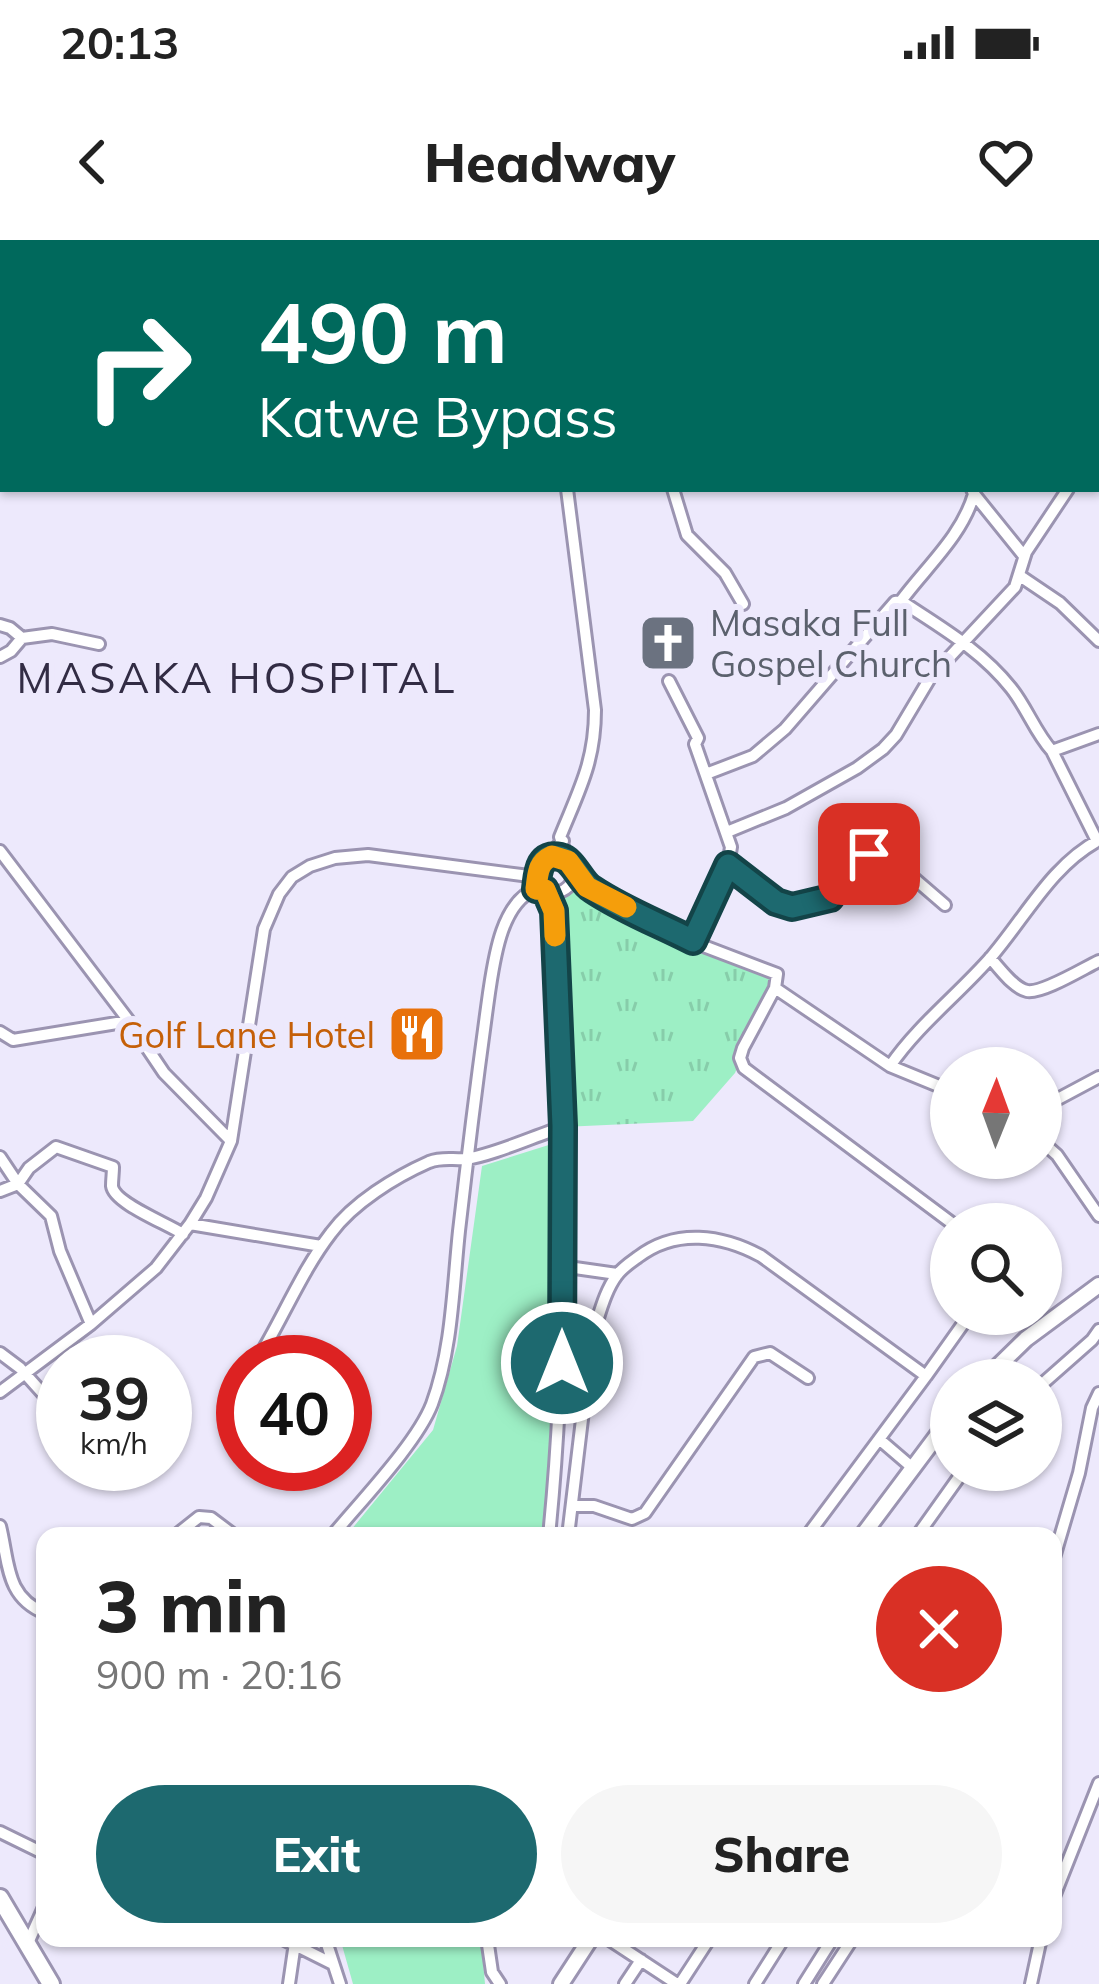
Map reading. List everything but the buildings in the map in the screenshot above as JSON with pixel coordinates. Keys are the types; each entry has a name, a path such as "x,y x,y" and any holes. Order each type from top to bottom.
{"highway":[{"path":"0,1898 51,1984"}],"main road":[{"path":"1006,1359 1099,1285"},
{"path":"869,1527 930,1447"},
{"path":"562,1984 585,1947"}],"street":[{"path":"554,911 574,878 560,837 595,743 596,710 566,492"},
{"path":"674,492 687,535 725,573 743,604"},
{"path":"973,492 1024,556"},
{"path":"706,774 753,756 785,729 940,554 964,519 973,492"},
{"path":"728,832 786,808 883,749 930,678 964,648 1016,587 1024,556 1066,492"},
{"path":"1020,576 1060,603 1099,641"},
{"path":"890,1066 990,958 1069,860 1098,840 1052,751 1014,691 901,601"},
{"path":"0,625 22,638"},
{"path":"0,657 22,638 52,634 99,644"},
{"path":"669,681 698,738 694,745 731,848 728,865 693,941"},
{"path":"1052,751 1099,734"},
{"path":"550,1527 562,1363 563,1126 554,911 539,885 543,861 563,841"},
{"path":"0,851 164,1073 231,1141"},
{"path":"728,865 776,902 792,907 830,898 855,864 880,853 945,905"},
{"path":"0,1392 156,1268 206,1198 231,1141 264,929 279,894 292,878 335,858 368,855 512,872 552,892 587,887"},
{"path":"512,872 552,856 571,865 587,887 693,941 778,974 742,1048 744,1068 930,1207"},
{"path":"339,1527 420,1428 431,1405 447,1345 490,985 505,926 517,901 539,885"},
{"path":"990,958 1027,991 1099,961"},
{"path":"775,988 890,1066 930,1082"},
{"path":"2,1032 14,1040 129,1021"},
{"path":"1062,1097 1099,1077"},
{"path":"271,1335 321,1246 354,1209 406,1174 443,1158 467,1159 563,1126"},
{"path":"9,1184 56,1148 112,1167 118,1200 161,1220 187,1229 321,1246"},
{"path":"0,1157 9,1184 51,1216 91,1324"},
{"path":"1062,1162 1099,1216"},
{"path":"569,1527 592,1336 617,1274 653,1245 681,1238 738,1244 816,1294 926,1376"},
{"path":"561,1266 617,1274"},
{"path":"1062,1366 1099,1330"},
{"path":"814,1527 955,1335"},
{"path":"0,1353 36,1386"},
{"path":"572,1506 595,1507 632,1519 645,1513 754,1357 770,1354 808,1378"},
{"path":"1062,1531 1099,1394"},
{"path":"879,1439 914,1469"},
{"path":"923,1527 949,1491"},
{"path":"187,1527 200,1517 224,1527"},
{"path":"0,1526 15,1590 36,1609"},
{"path":"1062,1876 1099,1783"},
{"path":"0,1832 36,1850"},
{"path":"28,1943 36,1925"},
{"path":"289,1984 294,1947"},
{"path":"302,1947 333,1964"},
{"path":"328,1947 340,1984"},
{"path":"487,1947 488,1960 500,1984"},
{"path":"621,1947 679,1984 704,1947"},
{"path":"755,1984 778,1947"},
{"path":"804,1984 827,1947"},
{"path":"823,1984 847,1947"},
{"path":"1031,1984 1039,1947"},
{"path":"625,1984 641,1960"}],"green space":[{"path":"570,887 777,974 735,1073 693,1121 563,1127 554,923"},
{"path":"555,1143 556,1275 546,1527 353,1527 433,1430 457,1346 482,1166"},
{"path":"343,1947 482,1947 485,1984 353,1984"}],"slow traffic":[{"path":"555,936 554,911 545,890 536,889 538,868 552,856 568,861 587,887 626,907"}],"place":[{"name":"Masaka Full Gospel Church","path":"668,643"},
{"name":"Golf Lane Hotel","path":"417,1034"}],"district":[{"name":"MASAKA HOSPITAL","path":"237,677"}],"route":[{"path":"562,1363 563,1126 554,911 545,890 536,889 542,861 561,857 587,887 693,941 728,865 776,902 792,907 830,898 855,864 869,854"}]}
